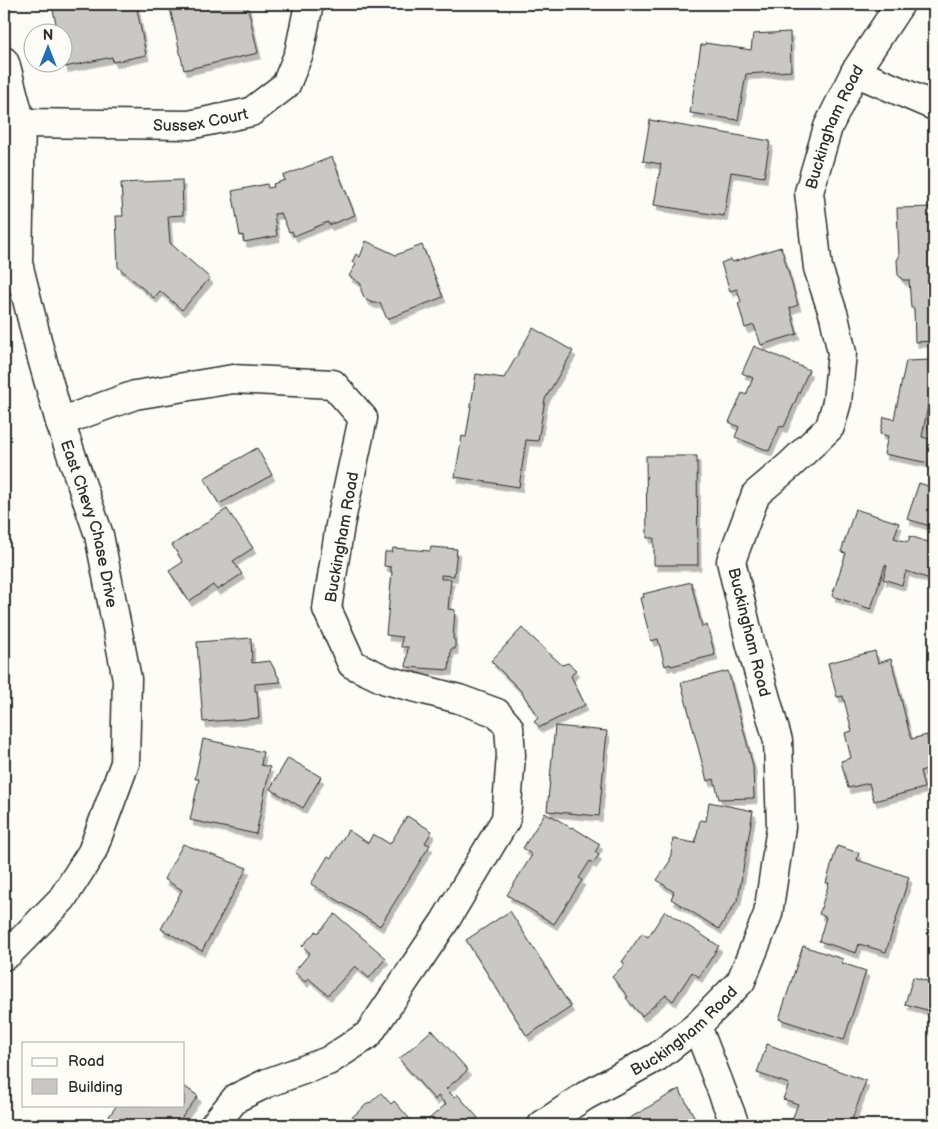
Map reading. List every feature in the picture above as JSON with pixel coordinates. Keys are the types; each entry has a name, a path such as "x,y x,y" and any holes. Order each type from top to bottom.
{"street":[{"name":"Sussex Court","path":"21,122 190,125 251,112 286,85 300,53 309,4"},
{"name":"Buckingham Road","path":"542,1125 586,1096 657,1057 697,1026 741,981 768,914 781,827 778,741 750,642 732,561 756,494 790,466 830,427 837,402 842,353 834,316 818,268 809,192 828,127 855,72 900,4"},
{"name":"East Chevy Chase Drive","path":"4,61 21,122 18,263 60,422 99,535 127,680 125,763 92,852 62,899 4,956"},
{"path":"855,72 934,106"},
{"name":"Buckingham Road","path":"60,422 135,394 232,379 333,384 363,418 340,525 327,608 352,664 386,680 459,699 496,713 509,727 511,755 506,818 445,921 368,1035 328,1061 267,1083 236,1098 214,1125"},
{"path":"697,1026 736,1125"}],"building":[{"path":"63,4 136,4 146,55 113,62 112,57 72,66 72,22 56,22 52,6"},
{"path":"169,4 247,4 258,53 184,70"},
{"path":"790,32 791,71 746,74 738,120 690,113 701,45 705,45 705,43 751,50 753,34"},
{"path":"650,120 770,141 764,177 731,172 724,216 654,205 661,164 643,161"},
{"path":"332,157 355,215 329,225 328,222 294,236 292,231 289,232 281,213 274,214 277,236 244,242 243,235 240,236 232,191 267,184 268,188 274,187 273,184 285,180 283,176"},
{"path":"182,180 183,215 168,216 170,243 210,278 182,310 160,291 154,298 118,267 116,216 123,216 121,183"},
{"path":"934,207 934,341 915,342 914,308 911,308 909,280 903,280 898,275 897,208"},
{"path":"366,241 396,255 422,245 443,297 387,319 380,303 373,303 367,300 361,290 361,284 349,276 356,264 352,262 356,254 360,257"},
{"path":"781,247 798,305 790,308 797,334 761,345 754,325 745,328 738,303 741,302 737,289 730,291 721,263 731,259 732,262"},
{"path":"533,328 573,351 545,399 538,441 526,440 519,487 455,477 462,436 466,437 476,374 504,378"},
{"path":"754,346 809,370 784,427 780,426 769,451 735,437 739,427 729,422 742,393 746,395 753,378 742,373"},
{"path":"934,351 934,401 929,400 922,437 934,440 934,464 884,454 888,436 880,434 884,417 894,419 906,361 932,360"},
{"path":"257,448 272,475 219,504 204,478"},
{"path":"646,456 697,456 698,565 654,565 654,538 647,538"},
{"path":"919,483 934,488 934,567 930,579 906,571 902,585 883,579 887,566 885,565 871,609 832,596 846,553 841,552 855,509 899,523 894,538 908,542 910,536 928,542 933,527 907,519"},
{"path":"227,509 253,548 233,561 242,574 217,590 213,585 189,601 169,571 183,562 172,545"},
{"path":"431,547 457,549 454,576 441,575 441,579 451,579 448,609 455,610 453,639 455,640 455,649 451,649 449,670 406,667 408,647 401,647 402,637 386,635 392,572 391,567 384,566 385,552 392,552 393,548 430,551"},
{"path":"691,582 702,627 707,625 715,655 665,666 658,639 651,641 640,598 644,597 643,594"},
{"path":"522,628 562,665 568,663 576,670 571,676 585,705 540,727 534,722 538,718 521,691 491,661"},
{"path":"251,638 252,663 270,661 281,682 255,684 259,718 203,722 197,642"},
{"path":"875,651 878,663 891,659 911,739 927,735 934,767 920,771 924,788 874,801 869,783 848,788 841,761 851,758 845,733 852,731 843,696 837,697 828,663"},
{"path":"728,671 753,766 754,798 719,799 714,779 707,781 681,683"},
{"path":"555,726 607,731 599,816 547,811"},
{"path":"203,739 263,752 261,765 270,767 256,834 190,820 199,779 195,779"},
{"path":"288,758 321,777 303,808 270,789"},
{"path":"709,802 753,811 738,899 719,929 671,899 674,892 657,880 670,861 673,839 695,843 700,820 706,821"},
{"path":"545,813 600,844 595,852 599,855 593,863 590,861 579,878 582,880 554,924 507,895 532,855 523,848"},
{"path":"407,816 432,831 425,843 430,845 380,926 311,884 328,856 331,858 348,830 368,843 373,834 390,844"},
{"path":"183,844 247,868 202,951 161,929 182,890 164,879"},
{"path":"837,846 859,853 857,860 909,877 886,952 859,944 856,953 819,941 826,917 819,914 829,883 826,883"},
{"path":"510,911 571,1007 527,1036 466,940"},
{"path":"665,911 719,946 699,977 692,972 673,1001 666,995 642,1016 626,998 628,997 612,977 625,964 622,962 642,933 648,937"},
{"path":"335,914 386,958 369,978 355,966 328,995 308,978 305,982 294,972 310,953 302,946 316,931 318,933"},
{"path":"803,946 843,959 842,963 866,971 844,1040 779,1019"},
{"path":"913,977 934,983 934,1012 905,1004"},
{"path":"432,1030 468,1070 446,1089 454,1097 457,1094 478,1118 469,1125 432,1125 428,1120 446,1104 438,1096 435,1100 399,1059"},
{"path":"767,1044 866,1081 850,1125 790,1125 798,1104 783,1099 789,1084 757,1073"},
{"path":"185,1087 198,1096 176,1125 116,1125 107,1119 116,1106 185,1106"},
{"path":"679,1089 699,1125 618,1125"},
{"path":"381,1093 391,1104 394,1101 415,1125 348,1125 351,1122 349,1120"}]}
